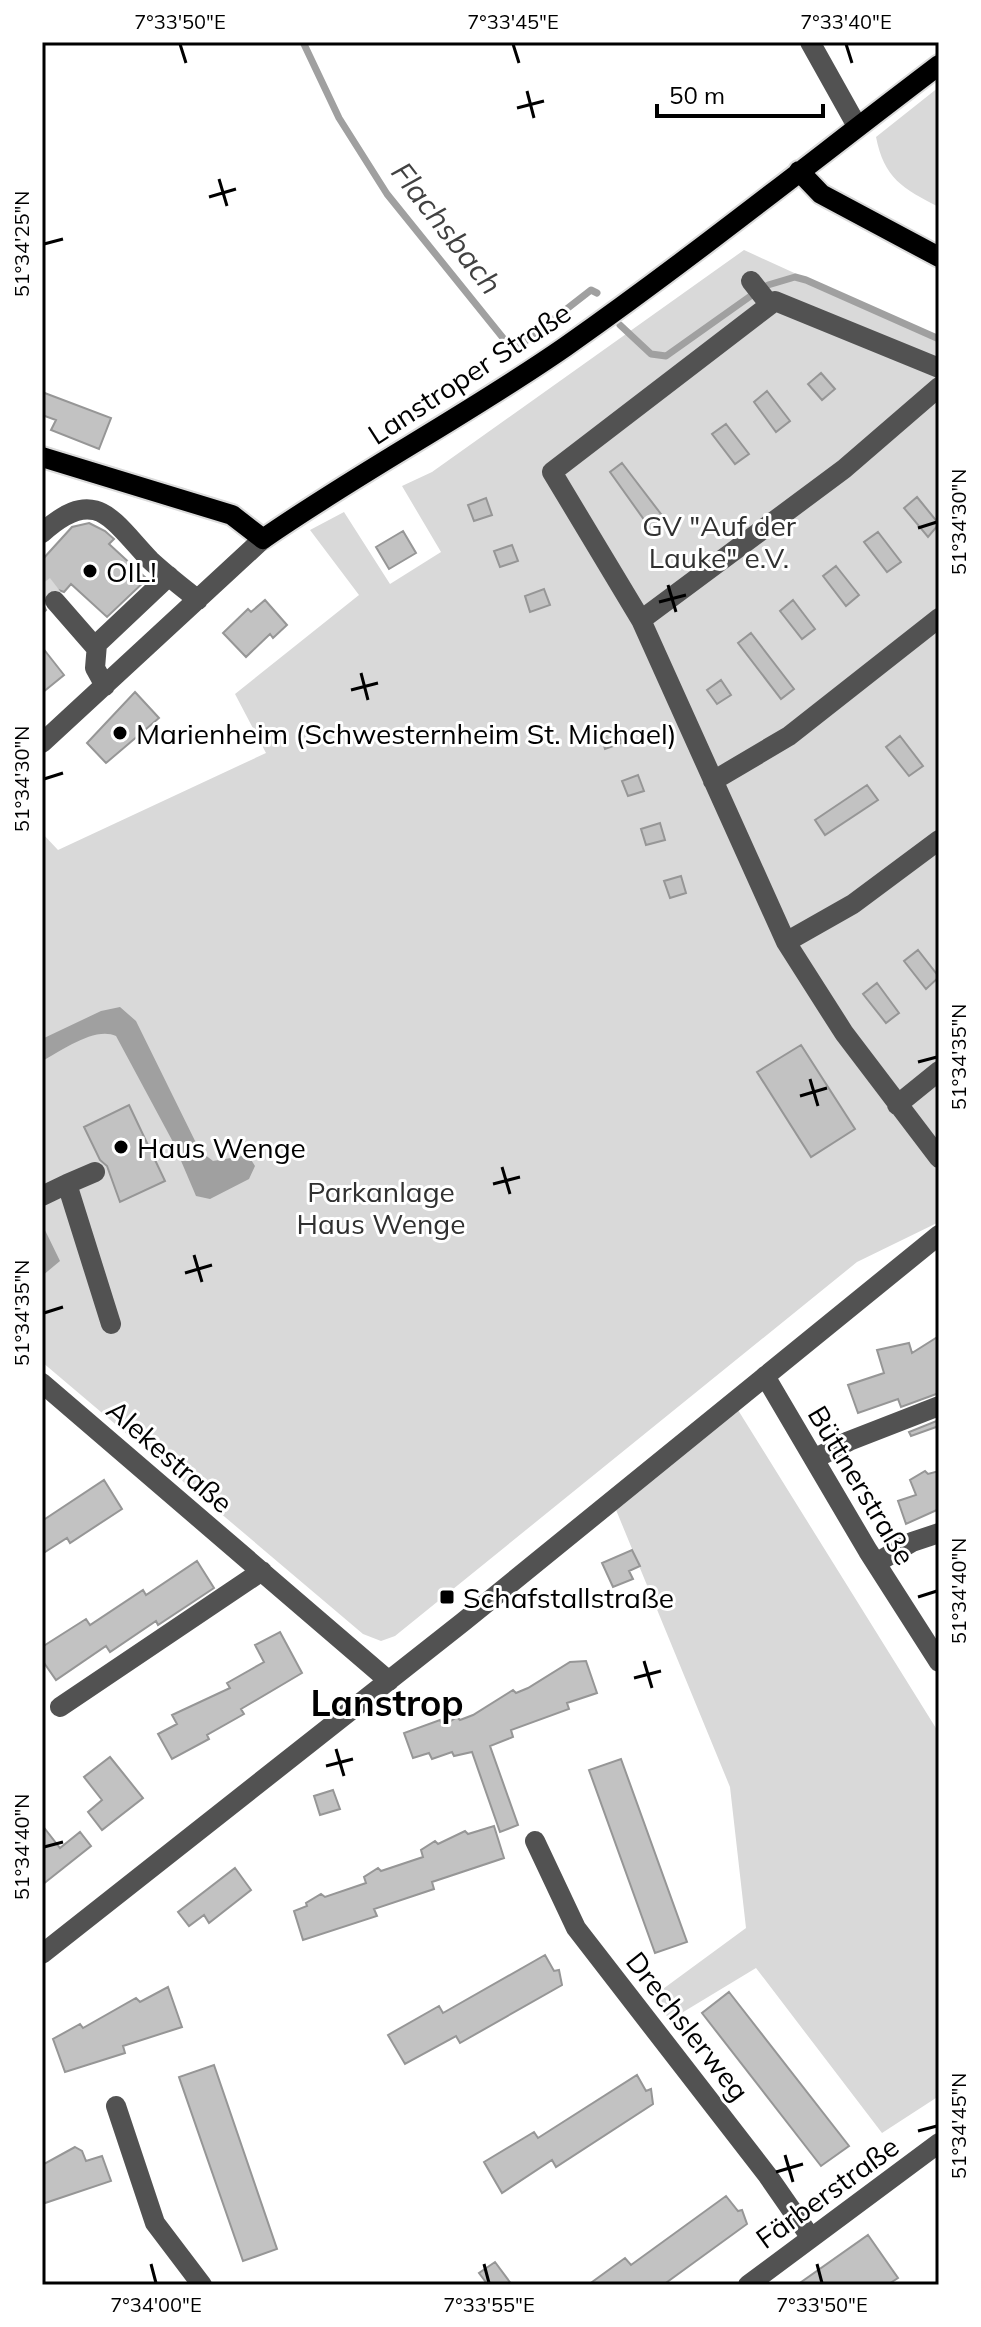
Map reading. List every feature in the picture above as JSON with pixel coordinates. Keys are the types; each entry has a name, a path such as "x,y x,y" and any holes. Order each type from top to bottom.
{"main road":[{"name":"Lanstroper Straße","path":"263,539 327,496 467,413 567,345 939,65"},
{"path":"799,171 821,194 939,257"},
{"path":"42,457 232,515 263,539"}],"street":[{"path":"810,42 857,126"},
{"path":"751,281 770,305"},
{"path":"939,368 775,301 552,472 641,620 786,942 844,1033 939,1158"},
{"path":"641,620 844,469 939,387"},
{"path":"42,533 59,518 75,511 93,508 107,513 169,576 198,600"},
{"name":"Lanstroper Straße","path":"42,743 263,539"},
{"path":"105,686 95,668 96,648 103,635 169,576"},
{"path":"55,601 96,648"},
{"path":"713,781 789,736 939,618"},
{"path":"786,942 853,904 939,840"},
{"path":"897,1105 939,1071"},
{"path":"42,1196 95,1172"},
{"path":"67,1184 111,1324"},
{"path":"42,1954 389,1681 939,1235"},
{"name":"Büttnerstraße","path":"765,1376 939,1662"},
{"name":"Alekestraße","path":"42,1383 389,1681"},
{"path":"814,1459 849,1441 939,1406"},
{"path":"876,1563 912,1542 939,1533"},
{"path":"60,1707 262,1571"},
{"name":"Drechslerweg","path":"535,1841 576,1928 751,2154 811,2238"},
{"path":"116,2106 155,2223 202,2285"},
{"name":"Färberstraße","path":"748,2285 939,2143"}],"green space":[{"path":"939,87 939,207 897,181 884,163 876,137"},
{"name":"Parkanlage Haus Wenge","path":"744,250 939,339 939,1222 857,1262 395,1636 381,1641 363,1634 42,1362 42,833 58,850 266,753 235,694 359,595 310,530 344,512 390,584 441,552 402,486 432,472"},
{"path":"733,1402 939,1733 939,2096 882,2133 756,1968 670,2020 652,1997 746,1928 730,1787 614,1505"}],"shaded area":[{"path":"120,1007 136,1021 200,1151 213,1161 248,1155 255,1166 249,1179 210,1199 196,1196 173,1142 116,1036 98,1034 88,1037 42,1061 42,1039 101,1011"},
{"path":"42,1224 60,1261 42,1276"}],"building":[{"path":"821,373 835,389 822,400 808,384"},
{"path":"767,391 790,421 776,432 754,402"},
{"path":"42,392 111,418 99,449 51,430 56,420 42,415"},
{"path":"726,424 749,454 735,464 712,434"},
{"path":"622,463 664,518 650,528 610,472"},
{"path":"917,497 939,524 928,537 904,508"},
{"path":"486,498 492,515 474,521 468,505"},
{"name":"OIL!","path":"89,523 114,539 109,544 147,579 107,617 71,584 64,592 53,588 46,592 42,603 42,560 72,527"},
{"path":"403,531 416,553 389,569 376,547"},
{"path":"878,532 901,562 887,572 864,542"},
{"path":"512,545 518,561 500,567 494,551"},
{"path":"836,566 859,595 846,606 823,576"},
{"path":"544,589 550,605 530,612 525,596"},
{"path":"265,600 287,625 273,638 270,634 246,657 223,633 248,609 251,612"},
{"path":"793,600 815,629 802,639 780,611"},
{"path":"751,633 794,689 781,699 738,643"},
{"path":"42,647 64,675 42,693"},
{"path":"721,680 731,695 717,704 707,690"},
{"name":"Marienheim (Schwesternheim St. Michael)","path":"135,692 159,718 106,763 87,743"},
{"path":"616,727 622,743 605,749 600,733"},
{"path":"900,736 923,766 909,776 886,747"},
{"path":"638,775 644,791 628,796 622,781"},
{"path":"867,785 878,800 825,835 815,820"},
{"path":"660,823 665,840 646,845 641,829"},
{"path":"681,876 686,893 670,898 664,881"},
{"path":"918,950 939,977 926,989 904,961"},
{"path":"877,983 899,1013 886,1023 863,994"},
{"path":"801,1045 855,1129 811,1157 757,1072"},
{"name":"Haus Wenge","path":"129,1105 165,1181 120,1202 107,1166 100,1160 84,1127"},
{"path":"939,1336 939,1393 901,1407 898,1399 858,1413 848,1385 884,1373 877,1350 909,1343 912,1353"},
{"path":"939,1420 939,1426 911,1436 909,1432"},
{"path":"925,1471 928,1474 939,1471 939,1509 906,1524 898,1501 916,1495 910,1480"},
{"path":"104,1480 122,1509 70,1543 67,1538 42,1554 42,1521"},
{"path":"632,1550 640,1566 629,1571 633,1579 613,1587 602,1563"},
{"path":"197,1561 214,1588 110,1652 106,1646 56,1680 42,1660 42,1647 86,1619 90,1625 143,1590 146,1595"},
{"path":"280,1632 302,1673 241,1709 244,1714 207,1735 209,1739 172,1759 158,1734 177,1724 172,1715 230,1688 227,1683 264,1662 255,1645"},
{"path":"586,1661 597,1693 567,1703 569,1709 511,1730 513,1737 490,1746 518,1825 500,1832 472,1752 454,1756 452,1752 432,1759 429,1753 413,1758 404,1733 440,1720 443,1726 457,1717 460,1720 473,1715 513,1690 516,1693 528,1688 570,1662"},
{"path":"110,1757 143,1798 102,1830 88,1812 102,1800 84,1777"},
{"path":"621,1759 687,1942 655,1953 589,1770"},
{"path":"333,1790 340,1809 320,1815 314,1796"},
{"path":"42,1825 60,1848 80,1832 91,1846 42,1885"},
{"path":"494,1826 504,1858 432,1882 434,1889 374,1909 377,1916 303,1940 294,1911 307,1906 306,1903 321,1894 325,1897 366,1883 364,1877 378,1868 381,1871 423,1857 421,1850 435,1841 438,1844 465,1831 468,1834"},
{"path":"235,1868 251,1890 209,1923 204,1915 189,1926 178,1912"},
{"path":"545,1955 554,1971 559,1970 562,1985 460,2043 456,2036 405,2064 388,2035 439,2006 443,2013"},
{"path":"168,1987 182,2027 123,2046 125,2053 65,2072 53,2039 80,2024 83,2028 136,1998 140,2002"},
{"path":"729,1992 849,2146 821,2166 702,2013"},
{"path":"214,2065 277,2249 243,2261 179,2077"},
{"path":"637,2075 646,2091 651,2089 653,2104 556,2167 552,2160 502,2193 484,2162 534,2132 538,2138"},
{"path":"75,2147 82,2151 86,2161 102,2156 111,2181 42,2204 42,2165"},
{"path":"726,2196 738,2211 742,2210 747,2224 663,2285 588,2285 625,2258 631,2265"},
{"path":"868,2235 898,2278 887,2285 797,2285"},
{"path":"495,2262 512,2285 488,2285 479,2273"}],"waterway":[{"name":"Flachsbach","path":"303,42 339,118 387,194 508,344 523,343 591,290 597,293"},
{"name":"Flachsbach","path":"768,285 795,277 806,280 939,339"},
{"name":"Flachsbach","path":"620,325 651,354 666,356 752,295"}],"tunnel":[{"path":"42,584 55,601"}],"place":[{"name":"OIL!","path":"90,571"},
{"name":"Marienheim (Schwesternheim St. Michael)","path":"120,733"},
{"name":"Haus Wenge","path":"121,1147"},
{"name":"Schafstallstraße","path":"447,1597"}],"district":[{"name":"Lanstrop","path":"387,1702"}],"park label":[{"name":"GV \"Auf der Lauke\" e.V.","path":"719,541"}]}
